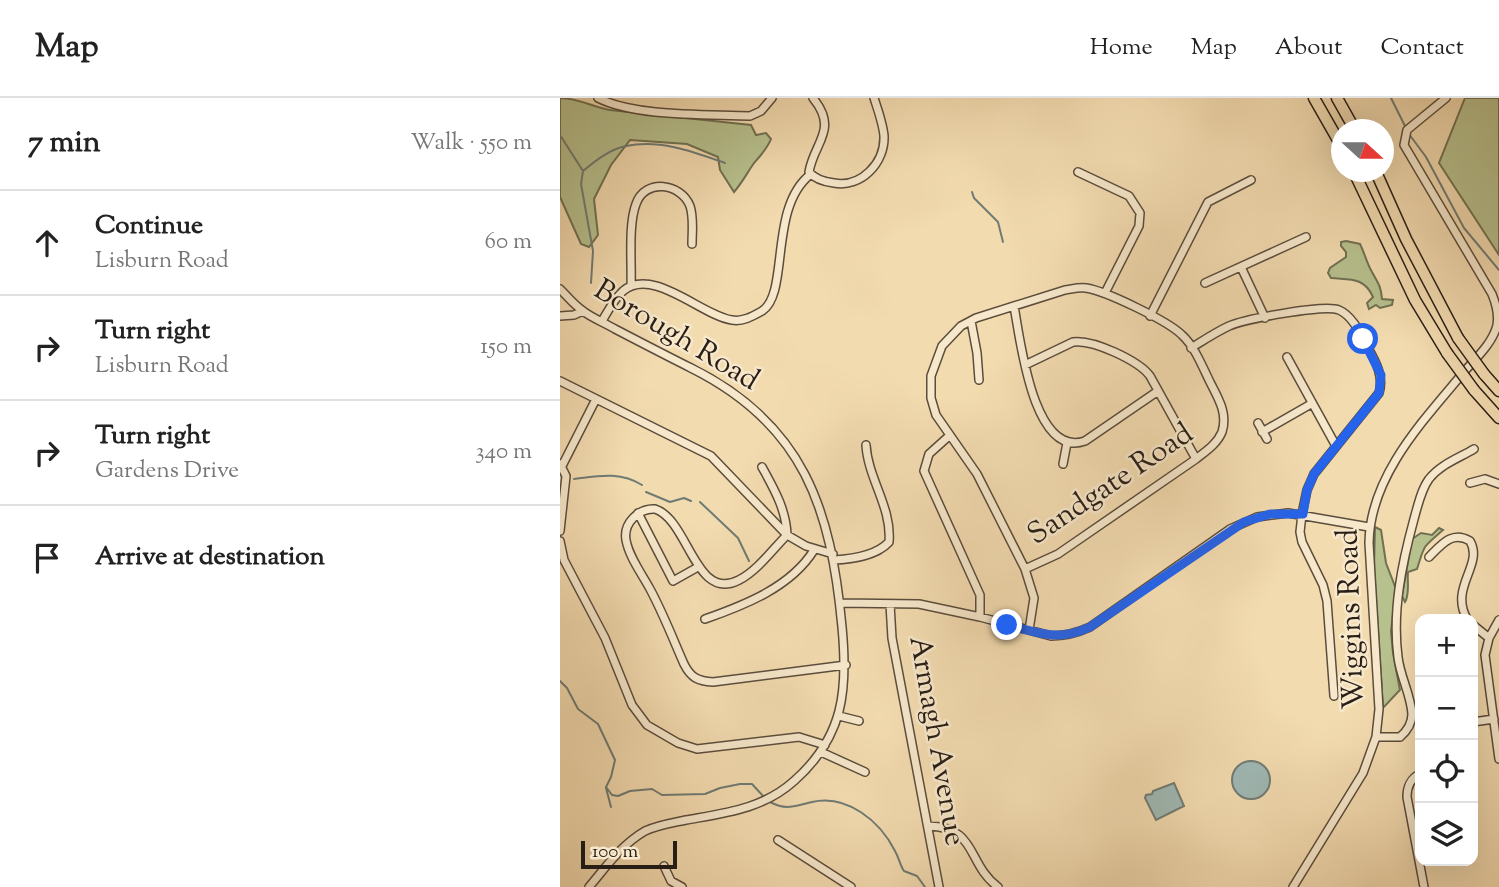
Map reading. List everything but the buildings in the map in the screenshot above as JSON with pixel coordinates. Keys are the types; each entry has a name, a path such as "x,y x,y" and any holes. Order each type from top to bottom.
{"highway":[{"path":"1314,98 1331,128"},
{"path":"1337,98 1349,119"},
{"path":"1359,182 1404,280 1447,353 1499,418"},
{"path":"1381,182 1411,249 1458,338 1499,391"}],"street":[{"path":"598,98 621,106 661,111 750,116 761,111 772,98"},
{"path":"811,174 811,164 825,128 824,117 813,98"},
{"path":"811,174 827,182 847,184 870,171 879,157 884,140 874,98"},
{"path":"1446,98 1411,127 1404,136 1405,149 1492,294 1498,324"},
{"path":"1078,172 1102,182 1132,200 1140,213 1135,234 1105,293"},
{"path":"601,321 617,298 631,286 655,285 731,320 747,319 766,309 776,291 780,238 786,213 802,181 811,174"},
{"path":"1150,316 1208,202 1251,180"},
{"path":"631,286 635,207 646,192 667,186 682,194 692,214 692,244"},
{"path":"1205,283 1306,237"},
{"path":"1241,267 1265,318"},
{"name":"Sandgate Road","path":"1025,569 1058,554 1196,459 1218,439 1224,422 1222,404 1180,333 1105,293 1077,288 971,320 948,338 936,356 933,367 930,387 936,415 977,474 1025,569 1034,598 1029,630"},
{"name":"Borough Road","path":"560,289 583,311 734,392 761,414 783,439 814,492 827,528 840,603 846,665 844,697 839,716 823,749 793,783 754,805 647,830 622,848 589,887"},
{"path":"1014,306 1029,386 1049,426 1055,435 1067,443 1078,443 1093,436 1158,391"},
{"path":"1191,348 1229,326 1323,307 1345,313 1350,318 1378,368 1381,386 1376,399 1310,481 1300,532 1302,542 1323,585 1327,601 1334,696"},
{"path":"560,316 583,311"},
{"path":"971,320 979,380"},
{"name":"Wiggins Road","path":"1293,887 1363,773 1376,737 1379,709 1369,527 1377,498 1396,460 1426,417 1487,344 1498,324"},
{"path":"1025,365 1073,342 1087,342 1141,367 1150,376 1196,459"},
{"path":"1287,357 1336,446"},
{"path":"560,381 711,456 787,535 833,557 869,555 889,542 883,497 869,465 866,445"},
{"path":"560,531 563,478 561,465 596,399"},
{"path":"1258,423 1264,435 1311,404"},
{"path":"949,436 929,454 924,471 980,595 980,617"},
{"path":"1063,464 1067,443"},
{"path":"1376,737 1400,737 1408,729 1412,717 1396,641 1405,555 1420,497 1434,474 1474,449"},
{"path":"762,467 779,499 787,524 787,535 746,575 733,583 712,580 698,567 668,515 655,509 638,513 627,527 627,544 684,664 697,680 713,682 846,665"},
{"path":"1470,483 1485,479 1499,484"},
{"path":"638,513 673,581 698,567"},
{"path":"840,603 919,604 1051,636 1074,635 1090,627 1244,522 1270,514 1303,514 1369,527"},
{"path":"1429,557 1444,541 1464,537 1470,541 1475,555 1461,592 1464,614"},
{"path":"560,541 564,560 605,638 632,705 647,725 678,743 697,749 799,737 864,772"},
{"path":"705,619 744,605 790,578 814,550"},
{"name":"Armagh Avenue","path":"890,604 892,638 939,887"},
{"path":"1499,620 1489,638 1485,654 1499,758"},
{"path":"1478,629 1489,638"},
{"path":"839,716 859,721"},
{"path":"1478,721 1494,719"},
{"path":"1415,776 1407,790 1408,807 1415,826"},
{"path":"928,826 948,828 960,835 984,873 998,887"},
{"path":"778,840 851,887"},
{"path":"664,866 671,881 682,887"},
{"path":"1421,866 1424,887"}],"green space":[{"path":"560,98 610,110 751,125 756,135 766,133 771,139 734,192 720,170 718,157 687,144 630,140 611,165 594,199 598,235 589,247 581,244 560,197"},
{"path":"1465,98 1499,98 1499,255 1439,163"},
{"path":"1341,242 1360,244 1379,285 1382,299 1393,300 1392,305 1380,308 1376,305 1369,309 1367,303 1373,297 1365,285 1355,280 1331,278 1328,273 1330,268 1346,257"},
{"path":"1375,527 1381,530 1386,563 1396,589 1391,631 1400,690 1383,708 1374,568"},
{"path":"1439,528 1443,530 1425,547 1417,569 1408,572 1405,602 1402,596 1412,539 1421,533 1432,535"}],"water":[{"path":"1251,761 1265,766 1270,780 1265,794 1251,799 1237,794 1232,780 1237,766"},
{"path":"1174,783 1184,806 1156,820 1146,795"}],"waterway":[{"path":"1391,98 1405,126"},
{"path":"1409,134 1426,157 1464,228 1499,270"},
{"path":"560,135 583,171 614,150 639,144 664,145 725,163"},
{"path":"583,171 581,184 593,251 591,283"},
{"path":"972,192 974,198 998,222 1003,242"},
{"path":"574,479 617,476 642,485"},
{"path":"646,492 670,502 684,498 691,501"},
{"path":"700,502 738,538 749,561"},
{"path":"560,681 567,688 578,709 598,724 615,760 606,787 612,795 652,789 662,795 705,794 720,788 752,784 765,798"},
{"path":"606,788 611,807"},
{"path":"770,802 786,807 812,802 838,802 861,812 889,840 904,871 917,876 925,887"}],"route":[{"path":"1007,625 1051,636 1074,635 1090,627 1230,529 1270,514 1303,514 1307,490 1314,474 1379,393 1381,375 1363,339"}]}
